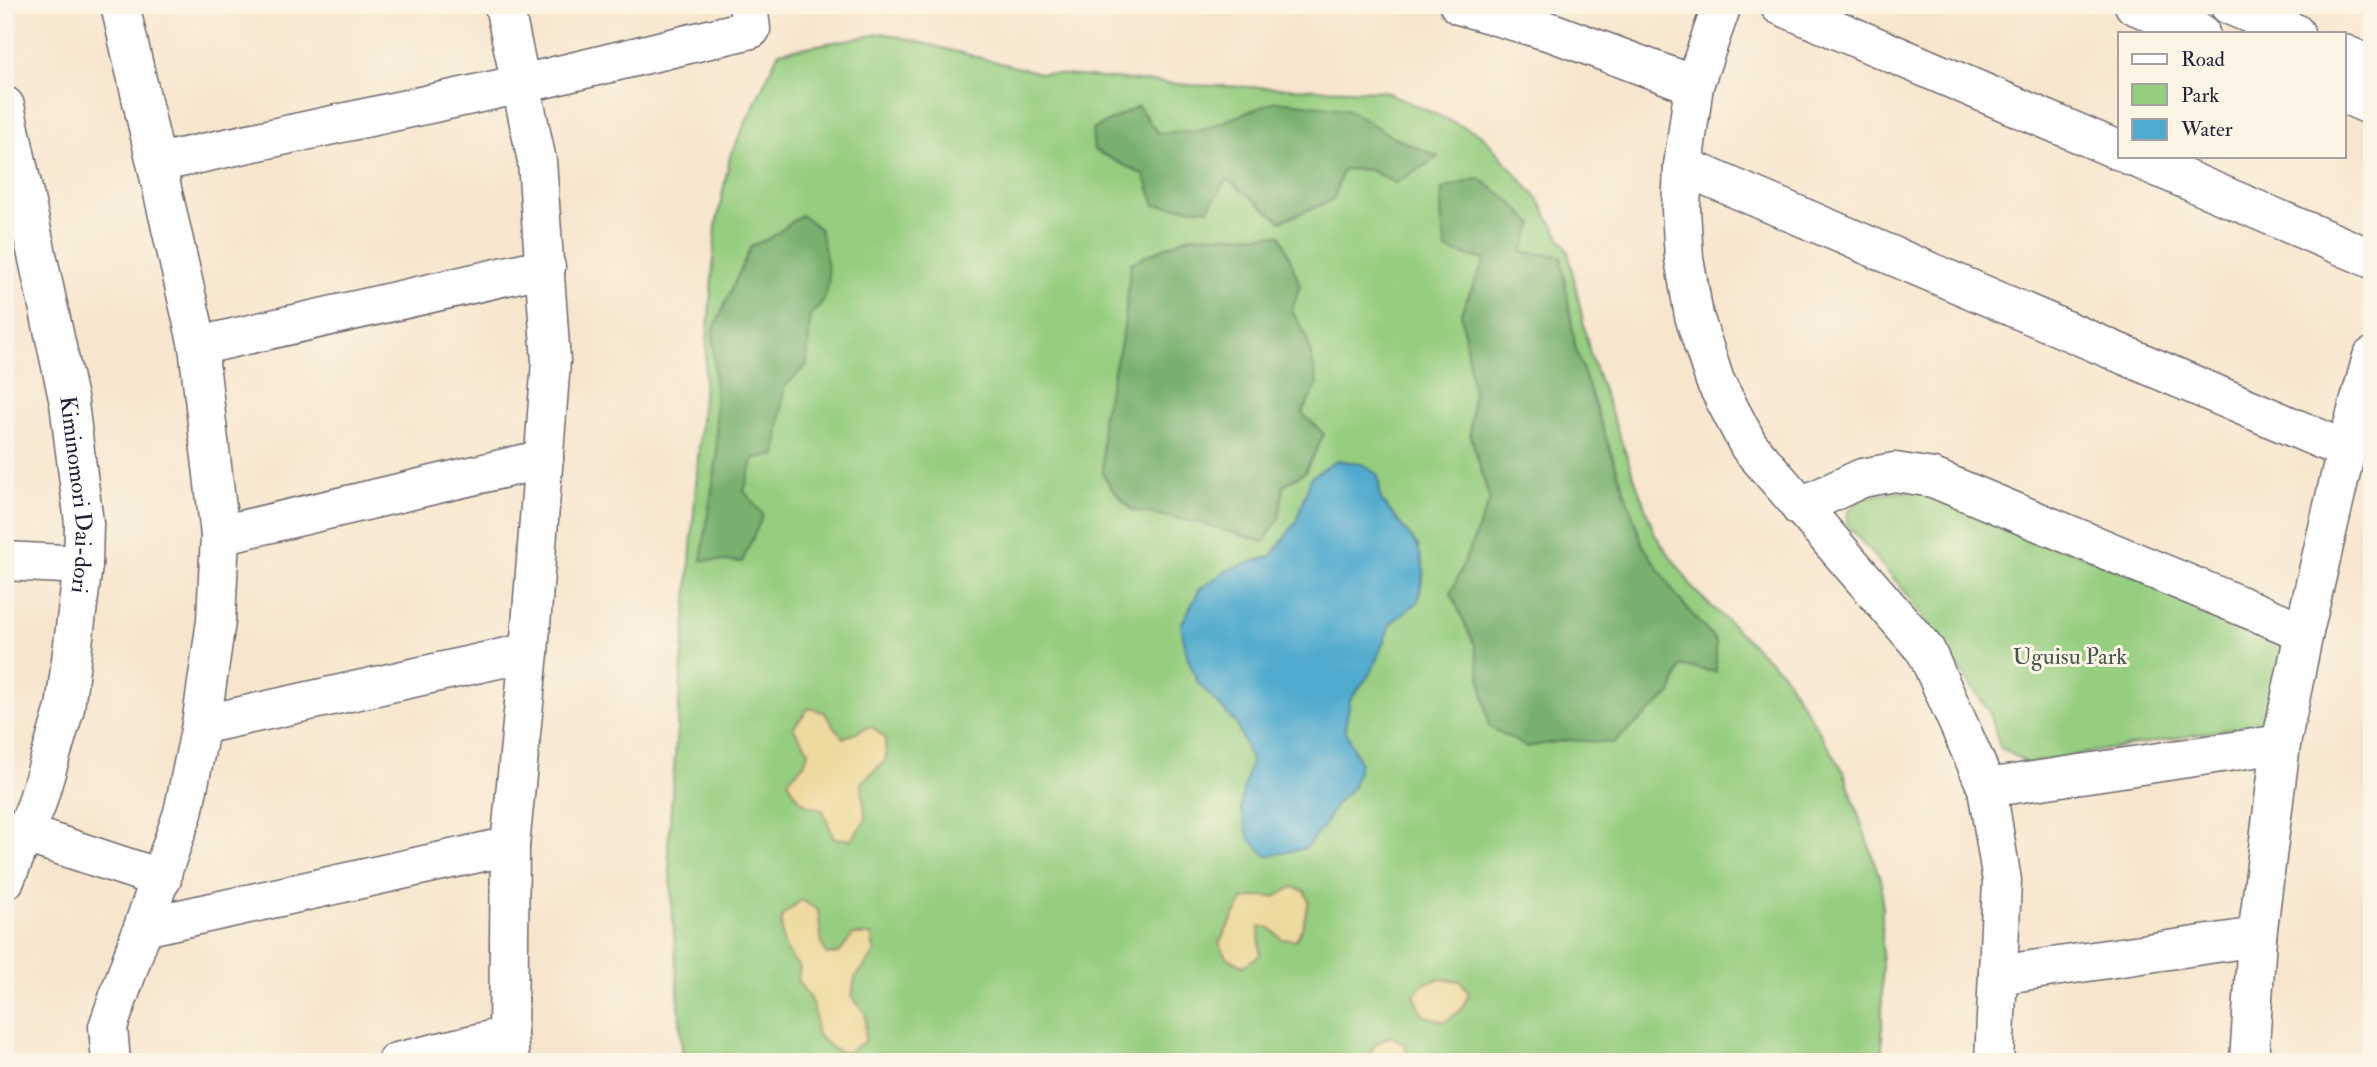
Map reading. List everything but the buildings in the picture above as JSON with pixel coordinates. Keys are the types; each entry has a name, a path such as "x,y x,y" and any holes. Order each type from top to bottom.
{"street":[{"path":"111,1062 108,1027 183,813 201,724 216,621 220,535 198,345 120,5"},
{"path":"397,1062 509,1049 510,846 529,652 551,361 537,162 504,5"},
{"path":"157,163 522,84 751,29 748,5"},
{"path":"1459,5 1554,33 1694,85"},
{"path":"1722,5 1694,85 1683,166 1681,210 1684,258 1694,316 1715,381 1749,446 1926,651 1987,789 2002,881 1994,1062"},
{"path":"1779,5 2118,150"},
{"path":"2134,5 2198,32"},
{"path":"2229,5 2293,32"},
{"path":"2346,55 2372,66"},
{"path":"2346,95 2372,106"},
{"name":"Kiminomori Dai-dori","path":"5,106 69,402 84,523 83,565 65,708 26,834 5,880"},
{"path":"2136,158 2372,259"},
{"path":"1683,166 2346,450"},
{"path":"198,345 546,267"},
{"path":"2249,1062 2257,937 2281,744 2346,450 2372,357"},
{"path":"220,535 544,459"},
{"path":"1800,507 1862,478 1895,472 1933,478 2304,632"},
{"path":"5,561 83,565"},
{"path":"201,724 529,652"},
{"path":"1987,789 2281,744"},
{"path":"26,834 162,879"},
{"path":"144,927 510,846"},
{"path":"1998,975 2257,937"}],"green space":[{"path":"884,33 1040,73 1189,85 1384,91 1482,135 1538,199 1568,251 1590,354 1655,535 1697,593 1783,673 1844,772 1882,885 1882,1062 683,1062 668,846 716,227 730,156 779,52"},
{"path":"1276,101 1347,109 1393,137 1439,157 1395,183 1370,170 1343,169 1333,200 1281,221 1227,179 1208,209 1155,205 1144,175 1094,150 1092,130 1138,106 1158,133 1202,130"},
{"path":"1479,178 1511,202 1533,224 1522,252 1561,256 1576,350 1643,545 1678,598 1716,641 1716,672 1681,666 1671,694 1613,743 1568,740 1526,747 1489,726 1475,646 1451,593 1490,500 1470,434 1473,392 1461,312 1485,260 1446,250 1441,215 1442,189"},
{"path":"801,215 820,229 828,275 825,296 810,315 807,365 784,387 776,455 754,458 744,491 763,515 742,562 701,560 717,457 713,331 751,246 772,237"},
{"path":"1281,235 1300,285 1292,311 1306,335 1318,384 1302,413 1324,434 1305,472 1284,485 1279,519 1264,542 1200,523 1132,510 1112,489 1103,474 1102,418 1123,334 1131,263 1190,236"},
{"name":"Uguisu Park","path":"1922,489 2267,631 2287,650 2273,713 2260,724 2027,763 2000,747 1990,713 1909,596 1847,525 1848,512 1863,497"}],"sand":[{"path":"809,708 824,712 843,738 871,726 885,738 886,760 861,783 866,819 851,840 834,838 822,809 809,806 800,800 788,780 804,764 809,751 793,728"},
{"path":"1293,887 1305,891 1309,902 1303,926 1295,940 1282,939 1269,927 1259,928 1260,955 1243,966 1226,957 1219,943 1243,900 1258,896 1275,897"},
{"path":"801,900 818,910 822,944 827,955 839,953 853,935 871,935 875,953 855,978 852,996 866,1015 865,1041 846,1053 832,1049 816,1033 813,1005 797,981 800,968 784,944 782,916"},
{"path":"1439,979 1461,981 1469,994 1461,1010 1445,1022 1423,1015 1414,995 1423,984"},
{"path":"1391,1036 1405,1045 1408,1062 1368,1062 1367,1057 1377,1043"}],"water":[{"path":"1337,460 1362,464 1378,475 1381,500 1418,546 1424,571 1418,602 1391,623 1372,671 1350,700 1345,729 1360,763 1353,787 1336,804 1325,824 1306,848 1267,856 1249,838 1241,811 1242,795 1251,761 1236,723 1198,683 1187,656 1181,625 1200,589 1229,569 1272,556 1297,520 1311,477"}]}
